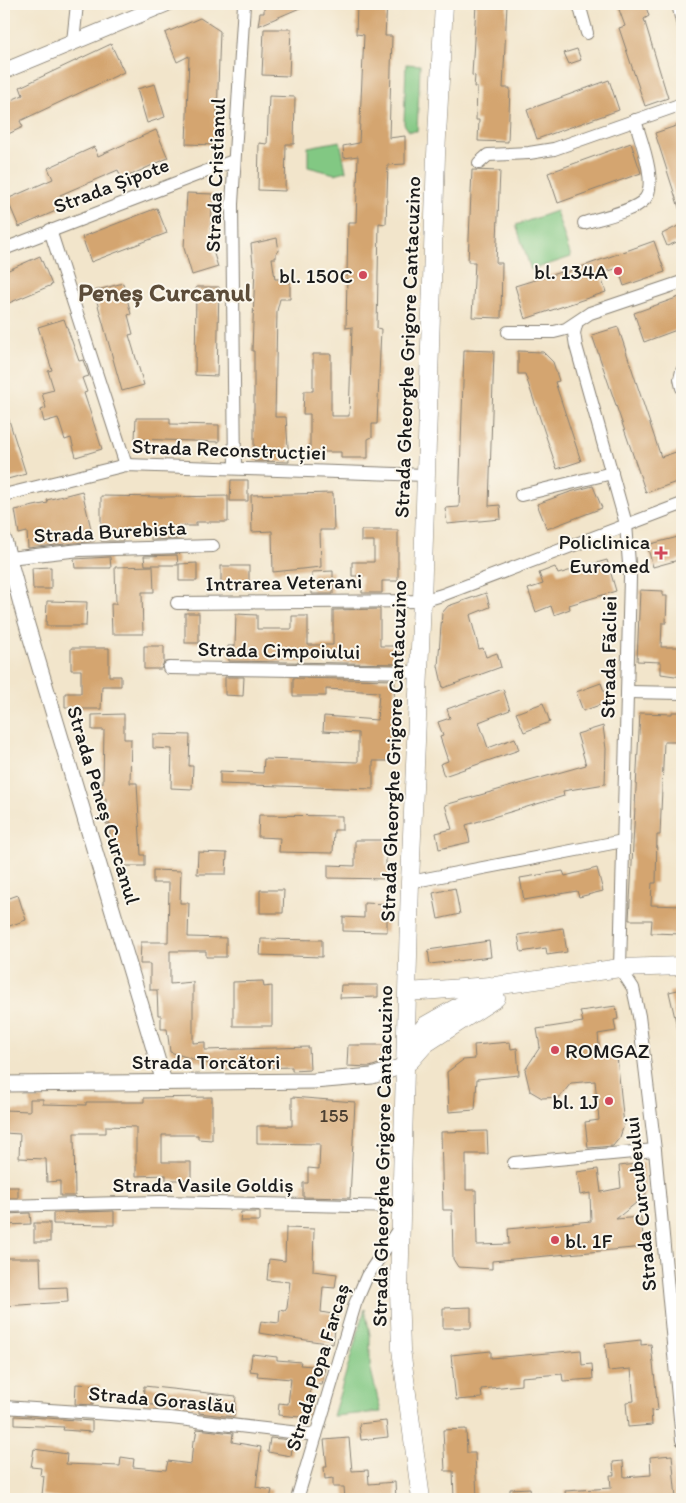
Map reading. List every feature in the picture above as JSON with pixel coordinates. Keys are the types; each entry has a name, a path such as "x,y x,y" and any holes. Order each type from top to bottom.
{"main road":[{"name":"Strada Gheorghe Grigore Cantacuzino","path":"421,1499 401,1349 399,1292 400,1227 410,882 422,601 436,155 444,4"},
{"path":"408,992 496,986 620,968 682,966"},
{"path":"406,1065 425,1044 487,1003 529,981"},
{"path":"406,1065 416,1038 426,1025 496,986"}],"street":[{"path":"73,42 77,4"},
{"path":"4,71 166,4"},
{"name":"Strada Cristianul","path":"235,468 233,161 244,4"},
{"path":"578,4 587,33"},
{"path":"678,4 682,22"},
{"path":"478,163 488,155 542,152 682,104"},
{"path":"584,222 633,207 645,199 649,190 650,174 635,120"},
{"name":"Strada Șipote","path":"4,249 233,161"},
{"path":"50,230 126,465"},
{"path":"508,332 554,332 576,325 590,313 682,282"},
{"name":"Strada Făcliei","path":"576,325 574,333 576,346 626,524 630,577 620,968"},
{"path":"682,371 680,379 682,388"},
{"name":"Strada Reconstrucției","path":"4,495 126,465 426,475"},
{"path":"521,495 612,473"},
{"name":"Intrarea Veterani","path":"177,603 422,601 682,504"},
{"name":"Strada Peneș Curcanul","path":"4,540 24,615 164,1082"},
{"name":"Strada Burebista","path":"9,558 80,550 213,546"},
{"name":"Strada Cimpoiului","path":"169,668 419,672"},
{"path":"628,692 682,693"},
{"path":"410,882 623,841"},
{"name":"Strada Curcubeului","path":"620,968 636,999 676,1302 682,1440"},
{"name":"Strada Torcători","path":"4,1084 339,1080 372,1076 406,1065"},
{"path":"514,1163 655,1150"},
{"name":"Strada Vasile Goldiș","path":"4,1206 160,1202 402,1207"},
{"name":"Strada Popa Farcaș","path":"297,1499 355,1304 367,1276 400,1227"},
{"name":"Strada Goraslău","path":"4,1407 171,1418 316,1435"}],"green space":[{"path":"406,64 420,65 417,131 409,131 404,124"},
{"path":"340,141 346,171 335,174 308,167 308,147"},
{"path":"556,211 571,257 531,270 516,225"},
{"path":"365,1309 370,1335 370,1366 381,1412 333,1416"}],"building":[{"path":"264,4 309,4 258,26 260,13 264,13"},
{"path":"357,4 387,4 385,36 392,36 389,138 405,136 405,164 388,165 386,224 379,223 377,328 381,329 377,424 372,424 372,437 368,439 368,458 341,458 341,452 310,452 310,414 303,414 304,391 313,391 313,354 331,354 331,416 349,416 352,327 346,328 348,223 356,223 358,156 344,158 343,146 359,143 364,35 356,34"},
{"path":"476,4 507,4 503,88 510,88 508,142 478,141 479,120 476,120 477,87 474,87 475,76 472,75"},
{"path":"617,4 645,4 649,16 644,19 668,98 645,106 619,28 625,26"},
{"path":"200,18 220,31 216,145 186,144 189,56 177,62 165,33"},
{"path":"264,29 291,29 289,76 262,75"},
{"path":"111,44 124,72 20,121 23,127 4,136 4,103 23,95 20,87"},
{"path":"577,49 581,60 569,64 564,53"},
{"path":"609,80 619,110 537,139 527,110"},
{"path":"155,84 165,117 147,123 137,89"},
{"path":"269,96 295,97 294,144 286,144 285,191 258,190 259,143 267,144"},
{"path":"682,124 682,210 680,211 655,133"},
{"path":"156,130 168,158 122,179 118,170 60,195 65,207 19,227 7,199 53,179 48,168 94,147 98,156"},
{"path":"631,143 641,173 558,203 548,173"},
{"path":"472,170 500,171 496,263 502,263 501,318 472,317 475,262 468,262"},
{"path":"187,193 213,194 210,241 218,267 192,275 184,248"},
{"path":"157,208 167,233 91,262 82,237"},
{"path":"682,224 682,240 667,246 662,234"},
{"path":"277,238 279,251 276,253 276,258 272,258 275,279 290,279 290,299 280,299 277,311 275,417 286,417 289,462 254,461 254,351 252,351 255,265 253,265 251,244"},
{"path":"654,241 665,272 624,286 618,268 600,274 606,292 525,319 515,286 564,271 564,273"},
{"path":"40,256 52,285 4,305 4,272"},
{"path":"123,283 131,314 128,315 133,334 129,335 144,385 122,391 94,291"},
{"path":"196,287 219,287 217,376 195,375"},
{"path":"682,296 682,328 644,342 634,313"},
{"path":"64,319 79,361 83,360 89,376 82,378 87,392 84,393 102,449 76,457 71,438 65,440 58,418 44,422 41,410 46,408 42,393 54,390 48,371 52,370 38,327"},
{"path":"618,327 661,457 682,450 682,480 646,493 592,335"},
{"path":"464,350 494,351 489,506 500,505 501,519 447,524 445,508 459,507"},
{"path":"518,351 543,352 553,362 559,381 555,382 581,461 557,469 525,374 518,374"},
{"path":"8,417 26,474 4,480 4,418"},
{"path":"136,418 170,418 170,424 219,425 219,442 135,439"},
{"path":"231,480 248,480 248,501 230,501"},
{"path":"593,486 602,508 547,529 537,504"},
{"path":"82,491 94,541 28,548 27,532 19,534 15,510 48,503 47,500"},
{"path":"333,493 334,530 320,530 321,567 273,572 272,531 252,532 251,495"},
{"path":"101,496 228,496 228,522 196,522 196,526 177,526 177,539 151,540 151,531 123,531 123,541 101,541"},
{"path":"361,530 398,530 398,581 382,581 382,593 362,593 362,576 352,576 352,562 374,562 374,541 361,541"},
{"name":"Policlinica Euromed","path":"682,536 682,559 653,567 647,545"},
{"path":"177,555 178,565 145,565 144,556"},
{"path":"110,557 111,568 75,568 74,559"},
{"path":"607,560 616,591 569,605 570,609 554,615 551,606 536,612 528,589 543,584 539,573 555,567 558,574"},
{"path":"197,563 197,581 179,581 179,564"},
{"path":"153,566 154,592 142,592 143,634 112,634 111,604 116,604 115,567"},
{"path":"221,566 249,566 249,585 221,585"},
{"path":"51,567 51,589 33,589 32,568"},
{"path":"333,571 333,594 312,594 312,572"},
{"path":"640,590 663,591 663,596 667,596 666,623 662,623 661,647 682,647 682,677 661,674 661,662 637,661"},
{"path":"486,593 490,607 470,615 479,649 483,648 486,657 497,653 501,667 443,688 438,666 442,613 448,606"},
{"path":"47,601 87,602 86,626 46,626"},
{"path":"380,609 380,646 401,646 401,664 229,661 228,646 235,646 236,614 257,615 257,629 292,629 292,616 308,616 308,645 333,645 333,610"},
{"path":"185,613 199,613 199,643 185,643"},
{"path":"144,646 164,646 164,662 161,669 144,669"},
{"path":"71,648 109,648 109,676 121,676 121,686 102,686 101,709 73,709 73,707 65,707 65,693 81,693 81,670 71,670"},
{"path":"225,677 244,677 243,696 225,695"},
{"path":"293,678 395,680 391,761 373,761 373,789 220,784 220,771 263,773 264,759 358,762 358,733 323,731 324,716 377,720 379,692 326,689 326,696 293,696"},
{"path":"601,683 608,702 583,711 576,692"},
{"path":"503,689 510,710 479,722 488,748 515,738 519,750 444,776 440,764 448,761 440,737 443,736 438,722 450,718 447,709"},
{"path":"543,703 550,722 524,732 516,713"},
{"path":"672,712 682,712 682,742 664,742 660,835 657,835 656,883 652,883 651,905 682,906 682,934 651,933 652,920 629,920 640,713 672,714"},
{"path":"124,714 124,739 131,739 130,783 137,783 141,855 145,855 145,866 116,866 116,846 110,846 110,824 106,824 106,798 95,799 95,784 103,783 104,730 92,730 92,715"},
{"path":"603,726 606,749 605,784 563,791 564,796 466,825 470,842 439,849 436,833 452,829 445,805 586,765 577,734"},
{"path":"153,734 190,735 189,766 193,766 192,789 171,788 172,749 153,748"},
{"path":"259,815 342,816 342,830 334,830 333,853 279,852 280,838 258,837"},
{"path":"355,840 386,840 386,866 390,867 390,879 328,878 328,865 355,866"},
{"path":"198,852 227,853 226,874 197,874"},
{"path":"597,868 603,891 579,897 577,891 524,900 520,878 563,871 565,876"},
{"path":"153,870 181,871 180,903 189,903 188,937 226,938 226,957 206,957 206,951 170,951 170,984 193,982 193,1043 205,1042 205,1050 309,1047 310,1070 292,1071 292,1067 225,1069 170,1052 167,1029 161,1029 161,1015 158,1015 157,990 150,990 150,964 140,964 141,942 168,942 169,883 153,883"},
{"path":"455,888 460,914 438,919 433,893"},
{"path":"260,890 284,890 283,913 260,913"},
{"path":"18,895 26,920 4,928 4,900"},
{"path":"364,903 387,904 387,932 343,931 343,917 364,918"},
{"path":"563,928 567,952 547,955 546,948 521,952 518,935"},
{"path":"261,939 322,940 322,957 260,955"},
{"path":"489,941 491,957 430,964 428,950"},
{"path":"263,981 264,987 272,986 272,1026 233,1026 233,982"},
{"path":"341,985 378,985 378,997 340,998"},
{"path":"682,989 682,1031 678,1031 669,992"},
{"path":"616,1006 618,1019 614,1020 616,1031 598,1034 600,1057 617,1056 624,1125 620,1137 613,1146 588,1148 585,1122 599,1120 595,1081 571,1083 560,1097 542,1098 530,1091 525,1070 540,1047 537,1029 583,1022 580,1011"},
{"path":"510,1042 511,1049 517,1048 519,1075 477,1079 475,1110 449,1112 447,1072 463,1060 475,1059 474,1045"},
{"path":"348,1045 383,1045 384,1062 370,1067 347,1066"},
{"path":"212,1097 212,1140 198,1139 198,1135 162,1135 162,1162 191,1162 191,1180 166,1180 166,1175 136,1176 136,1127 106,1126 106,1133 74,1133 75,1196 60,1196 60,1181 47,1182 46,1159 19,1158 20,1134 4,1133 4,1110 30,1111 30,1099 43,1099 43,1104 86,1105 86,1102 144,1102 144,1098"},
{"path":"292,1097 355,1102 350,1198 303,1197 303,1183 308,1183 308,1168 319,1169 320,1144 257,1143 257,1126 292,1126"},
{"path":"487,1131 488,1154 466,1154 466,1190 476,1190 477,1245 509,1244 508,1229 591,1221 590,1193 580,1195 577,1172 598,1169 601,1192 621,1188 619,1166 644,1163 646,1195 616,1219 641,1217 644,1247 492,1261 492,1269 458,1267 453,1259 452,1210 443,1210 441,1132"},
{"path":"4,1187 18,1187 18,1198 4,1198"},
{"path":"114,1211 114,1225 53,1224 53,1213"},
{"path":"241,1212 260,1212 260,1221 240,1221"},
{"path":"30,1213 31,1224 4,1225 4,1214"},
{"path":"34,1223 50,1223 50,1242 34,1242"},
{"path":"286,1228 314,1229 313,1271 337,1274 335,1288 323,1287 321,1312 337,1315 333,1344 259,1333 261,1321 279,1323 280,1310 285,1311 287,1308 290,1282 267,1280 269,1259 285,1261"},
{"path":"4,1258 40,1258 41,1288 67,1287 68,1302 4,1306"},
{"path":"471,1307 471,1328 443,1328 443,1308"},
{"path":"641,1340 641,1345 651,1344 658,1410 651,1411 652,1425 628,1427 626,1402 634,1401 631,1369 608,1371 605,1344"},
{"path":"581,1350 582,1365 592,1364 593,1379 563,1381 562,1374 521,1377 521,1385 481,1389 482,1398 456,1400 451,1355 491,1351 491,1358"},
{"path":"252,1354 277,1357 277,1360 301,1362 300,1365 325,1367 322,1385 311,1384 309,1406 312,1406 311,1418 278,1415 279,1403 288,1404 291,1379 257,1376 258,1372 250,1371"},
{"path":"76,1384 100,1385 99,1400 93,1400 93,1405 75,1404"},
{"path":"144,1386 236,1396 234,1417 199,1413 199,1409 143,1404"},
{"path":"15,1416 92,1421 92,1432 63,1430 64,1427 15,1425"},
{"path":"386,1421 388,1437 361,1440 359,1424"},
{"path":"197,1429 233,1433 232,1442 261,1447 256,1487 272,1490 270,1499 69,1499 42,1495 44,1476 40,1475 41,1468 31,1467 34,1449 67,1454 66,1464 120,1466 121,1457 134,1459 133,1467 166,1470 168,1461 191,1464 193,1441 195,1441"},
{"path":"466,1429 467,1453 475,1453 477,1499 454,1499 453,1471 445,1471 443,1430"},
{"path":"270,1438 293,1440 291,1456 268,1452"},
{"path":"349,1438 352,1471 368,1470 369,1484 395,1482 396,1499 345,1499 344,1487 333,1487 333,1478 325,1479 324,1467 327,1467 324,1440"},
{"path":"672,1455 676,1499 566,1499 565,1491 611,1488 610,1475 614,1475 613,1462 623,1461 624,1477 651,1475 650,1457"},
{"path":"530,1488 531,1499 510,1499 510,1489"}],"place":[{"name":"bl. 134A","path":"618,271"},
{"name":"bl. 150C","path":"363,275"},
{"name":"Policlinica Euromed","path":"661,553"},
{"name":"ROMGAZ","path":"555,1050"},
{"name":"bl. 1J","path":"609,1101"},
{"name":"bl. 1F","path":"555,1240"}],"district":[{"name":"Peneș Curcanul","path":"165,292"}]}
